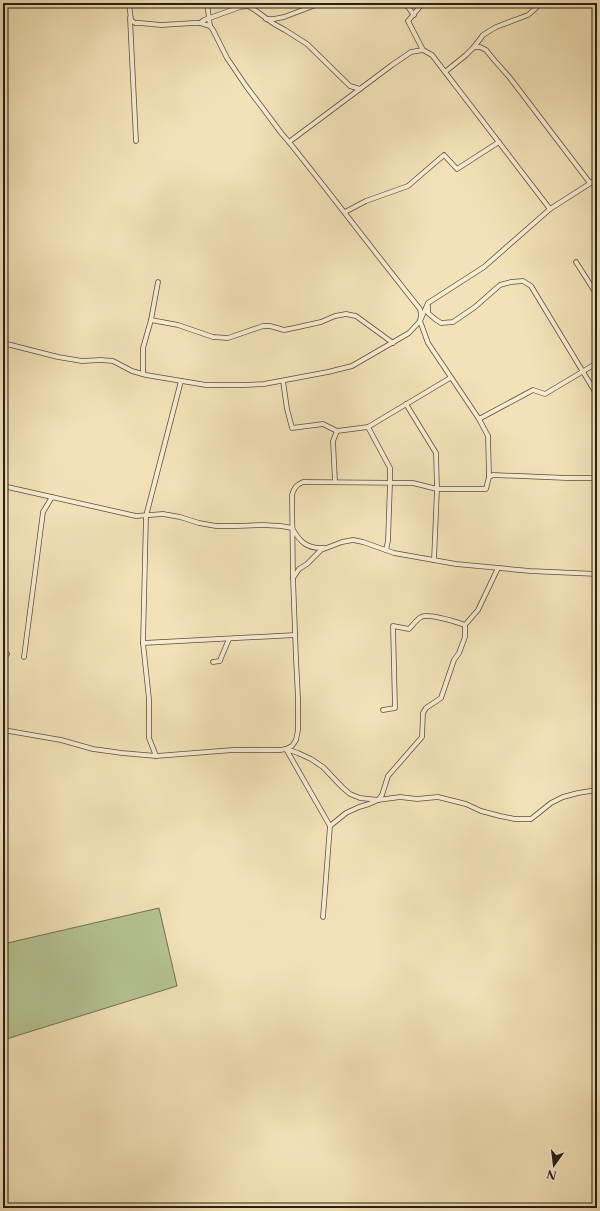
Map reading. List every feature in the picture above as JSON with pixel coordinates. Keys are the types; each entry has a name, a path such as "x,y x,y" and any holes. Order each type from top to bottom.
{"street":[{"path":"3,730 61,740 103,751 156,756 233,750 280,750 292,746 298,730 292,528 292,495 294,488 302,482 335,482 413,483 437,489 486,489 489,477 488,436 428,343 420,321 420,309 246,86 227,58 214,30 210,26 200,23 161,25 135,22 131,20 129,3"},
{"path":"208,3 210,26"},
{"path":"266,19 284,17 321,3"},
{"path":"402,3 414,15"},
{"path":"423,3 408,21 423,50 432,56 445,72 550,209"},
{"path":"445,72 474,47 483,35 496,27 528,15 540,3"},
{"path":"200,23 204,20 240,7 248,6 307,44 350,86 360,89"},
{"path":"130,11 132,37 132,81 136,141"},
{"path":"474,47 480,47 486,50 544,121 590,183"},
{"path":"289,142 392,65 411,52 423,50"},
{"path":"345,212 366,201 408,186 444,155 457,169 499,142"},
{"path":"3,343 58,357 82,361 114,361 132,371 143,374 206,384 264,384 348,368 409,333 420,321 428,303 484,267 550,209 597,179"},
{"path":"576,262 597,295"},
{"path":"428,303 428,313 435,319 441,323 453,322 475,307 500,285 523,280 531,286 597,395"},
{"path":"143,374 143,348 151,320 158,282"},
{"path":"151,320 178,325 213,337 228,338 263,326 284,330 321,322 335,316 346,314 356,316 393,343"},
{"path":"478,419 533,390 545,394 597,363"},
{"path":"283,381 287,409 292,428 323,424 337,431 368,427 450,378"},
{"path":"156,756 149,738 149,699 143,644 146,516 181,380"},
{"path":"406,404 436,453 437,489 434,560"},
{"path":"368,427 390,468 388,541 386,550"},
{"path":"335,482 333,441 337,431"},
{"path":"489,477 498,475 597,478"},
{"path":"3,486 136,516 164,514 216,526 263,525 292,528 302,543 318,548 326,548"},
{"path":"24,657 42,512 52,497"},
{"path":"293,578 299,569 307,564 321,550 342,542 353,540 394,553 456,564 550,573 597,574"},
{"path":"330,826 346,813 378,800 382,795 388,776 422,737 423,713 426,708 441,698 454,660 459,654 461,648 465,625 478,610 498,568"},
{"path":"383,710 395,708 393,626 409,629 422,616 441,618 465,625"},
{"path":"143,644 294,635"},
{"path":"213,662 220,661 222,658 227,640"},
{"path":"3,658 7,654"},
{"path":"295,741 300,754"},
{"path":"286,749 311,759 323,767 350,794 360,798 378,800 400,797 417,799 438,797 466,804 481,811 515,819 531,819 551,803 563,797 597,790"},
{"path":"286,749 330,826 323,917"}],"green space":[{"path":"159,908 177,986 3,1040 3,944"}]}
